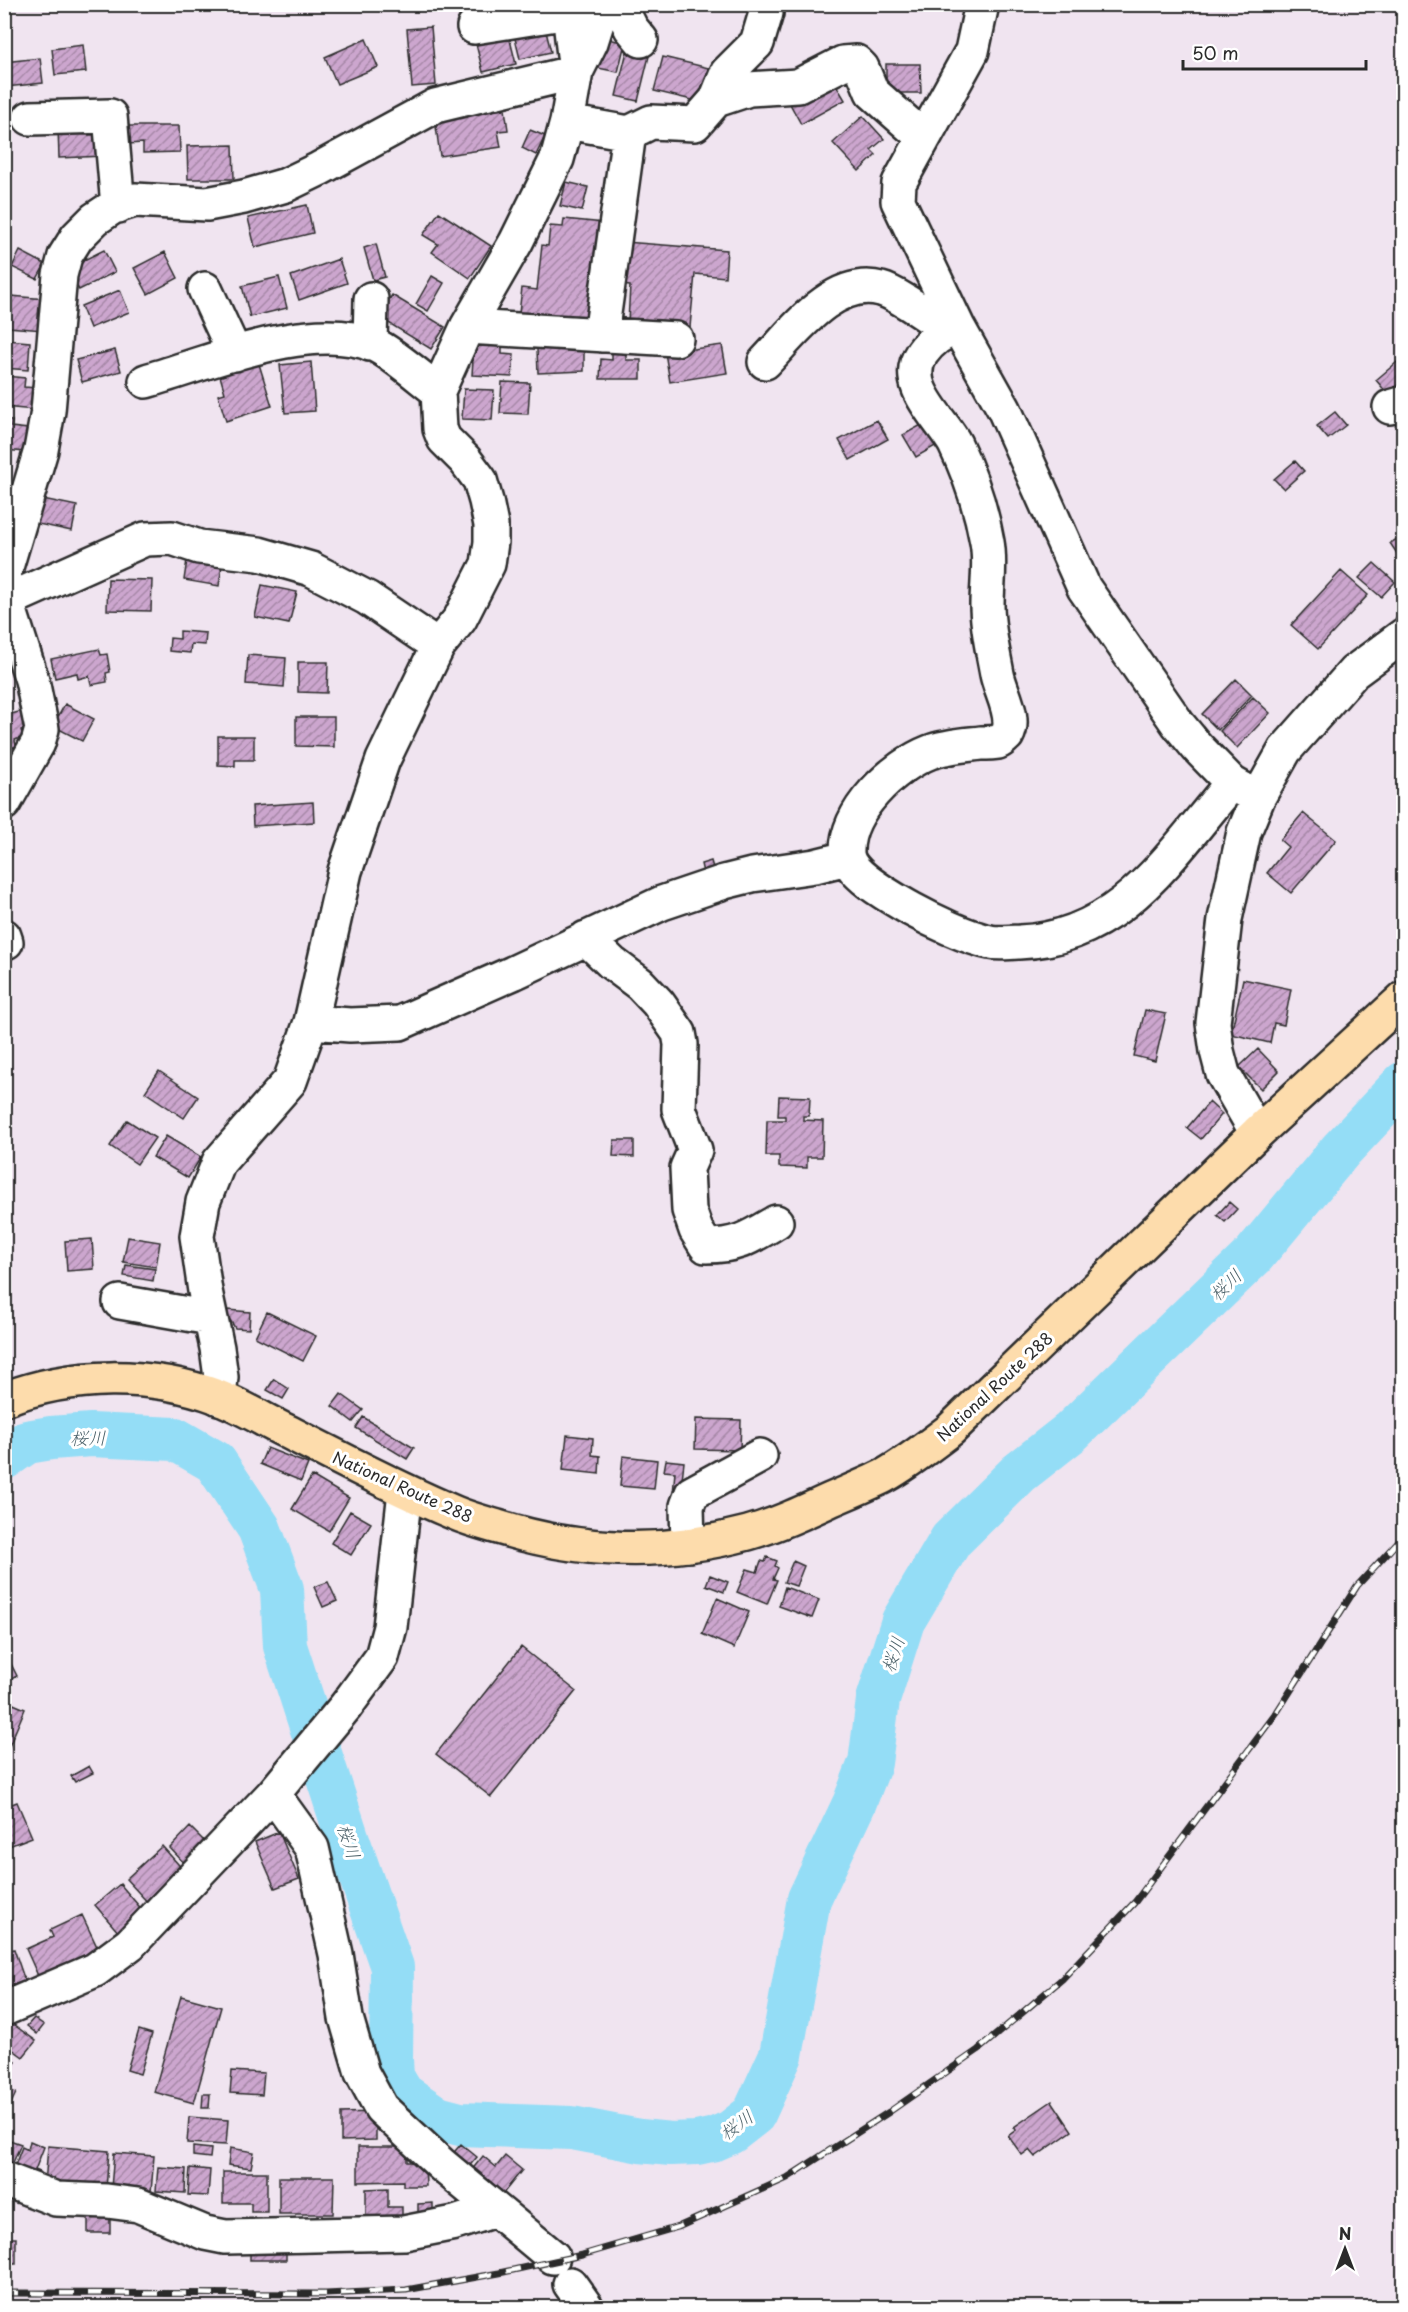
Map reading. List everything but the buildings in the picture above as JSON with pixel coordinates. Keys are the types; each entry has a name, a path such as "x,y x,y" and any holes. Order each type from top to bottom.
{"highway":[{"name":"National Route 288","path":"4,1399 57,1384 84,1380 123,1379 175,1385 219,1398 405,1491 458,1514 535,1538 582,1547 626,1549 688,1545 750,1533 791,1518 884,1476 950,1430 1257,1133 1404,998"}],"street":[{"path":"219,1398 220,1377 217,1348 197,1236 203,1202 219,1162 290,1081 311,1022 345,871 383,760 438,646 460,619 488,564 491,542 489,517 480,480 465,460 444,439 440,429 438,391 467,327 516,242 557,159 567,122 576,72 591,42 603,4"},
{"path":"620,4 631,28 641,40"},
{"path":"982,4 972,51 899,183 898,201 954,328 1004,409 1084,588 1178,724 1197,747 1245,790 1244,832 1225,919 1213,1023 1223,1074 1257,1133"},
{"path":"474,27 568,8 576,72"},
{"path":"567,122 629,133 651,122 695,124 716,100 727,73 757,43 766,13"},
{"path":"716,100 749,89 798,86 843,63 856,62 862,68 872,92 924,138"},
{"path":"4,803 38,743 42,729 40,709 5,592 46,421 60,275 65,256 77,237 95,219 118,206 135,200 207,204 244,197 286,185 435,106 576,72"},
{"path":"30,118 110,116 118,206"},
{"path":"601,335 629,133"},
{"path":"765,363 832,297 848,290 868,287 883,289 954,328"},
{"path":"205,289 235,354"},
{"path":"370,344 371,299"},
{"path":"467,327 676,339"},
{"path":"954,328 926,347 917,360 916,378 920,392 953,440 967,470 981,512 988,545 987,610 997,676 1009,712 1010,727 1007,735 1000,741 953,746 929,753 893,773 872,795 858,816 848,841 847,858 855,869 882,893 929,919 991,943 1038,941 1075,933 1131,897 1172,855 1245,790 1354,672 1404,635"},
{"path":"147,381 284,341 320,336 347,336 376,346 438,391"},
{"path":"5,592 56,578 145,539 171,538 199,547 259,554 311,569 367,598 438,646"},
{"path":"311,1022 350,1025 400,1023 662,903 752,875 815,866 847,858"},
{"path":"586,938 612,963 640,984 658,1003 679,1033 681,1044 679,1109 695,1150 687,1168 689,1210 696,1230 706,1246 727,1246 746,1240 776,1222"},
{"path":"120,1302 210,1318"},
{"path":"688,1545 687,1506 692,1493 760,1456"},
{"path":"4,2009 95,1970 130,1944 275,1792 346,1706 382,1657 390,1627 405,1491"},
{"path":"275,1792 312,1848 336,1954 346,2018 362,2073 381,2108 442,2165 553,2257"},
{"path":"4,2179 56,2199 108,2201 138,2205 205,2234 225,2237 404,2233 455,2223 495,2210"}],"waterway":[{"name":"桜川","path":"4,1458 27,1442 51,1438 91,1435 175,1439 215,1462 259,1528 282,1589 285,1646 392,1967 392,2077 402,2094 437,2118 460,2124 572,2128 640,2141 671,2144 697,2143 715,2139 731,2132 754,2114 781,2055 809,1899 854,1804 870,1763 878,1700 903,1621 951,1540 1019,1473 1071,1432 1253,1256 1341,1150 1404,1083"}],"railway":[{"path":"4,2293 326,2294 406,2290 582,2255 678,2227 787,2178 889,2112 978,2050 1062,1979 1135,1902 1277,1712 1357,1586 1404,1535"}]}
